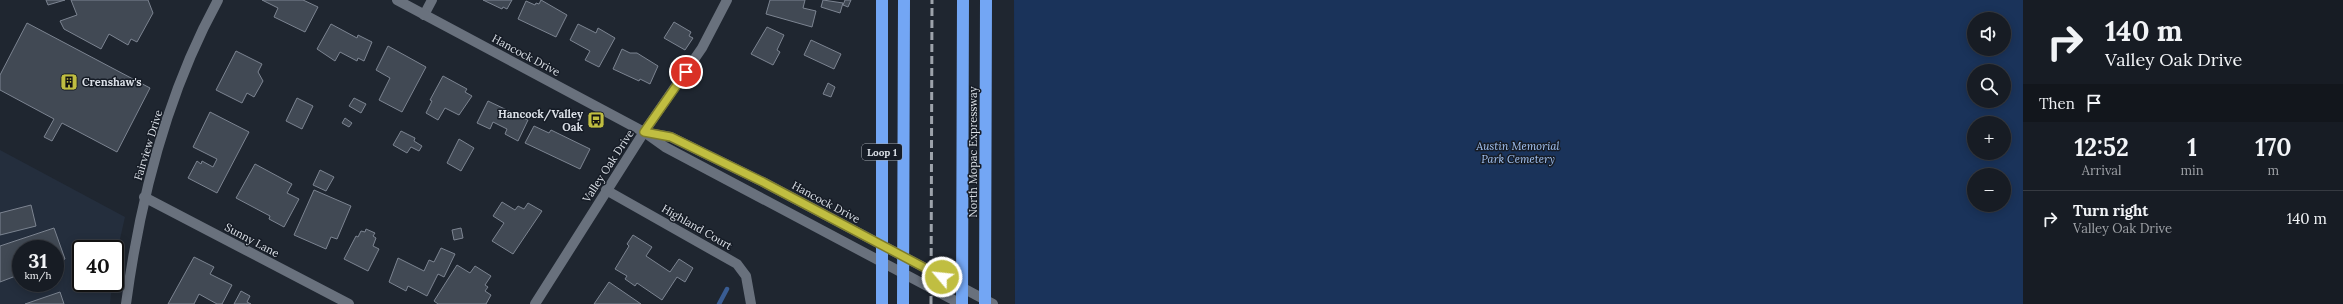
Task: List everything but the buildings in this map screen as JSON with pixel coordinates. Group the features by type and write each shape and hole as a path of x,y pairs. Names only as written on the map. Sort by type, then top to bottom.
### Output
{"highway":[{"name":"Loop 1","path":"882,0 882,304"},
{"path":"903,304 904,0"},
{"path":"962,304 963,0"},
{"name":"North Mopac Expressway","path":"985,304 986,0"}],"street":[{"name":"Fairview Drive","path":"126,304 135,242 144,197 182,77 206,20 218,0"},
{"name":"Hancock Drive","path":"397,0 644,132 665,147 962,304"},
{"path":"424,15 432,0"},
{"name":"Valley Oak Drive","path":"535,304 606,190 702,48 727,0"},
{"name":"Hancock Drive","path":"644,132 671,137 763,182 993,304"},
{"name":"Highland Court","path":"606,190 737,264 746,276 751,304"},
{"name":"Sunny Lane","path":"144,197 349,304"}],"shaded area":[{"path":"0,150 125,217 120,240 72,240 72,292 111,292 110,304 0,304"}],"green space":[{"name":"Austin Memorial Park Cemetery","path":"1014,0 2023,0 2023,304 1015,304"}],"waterway":[{"path":"719,304 727,289"}],"railway":[{"path":"931,304 932,0"}],"place":[{"name":"Crenshaw's","path":"69,82"},
{"name":"Hancock/Valley Oak","path":"596,120"}],"route":[{"path":"686,72 644,132 671,137 763,182 942,277"}]}
